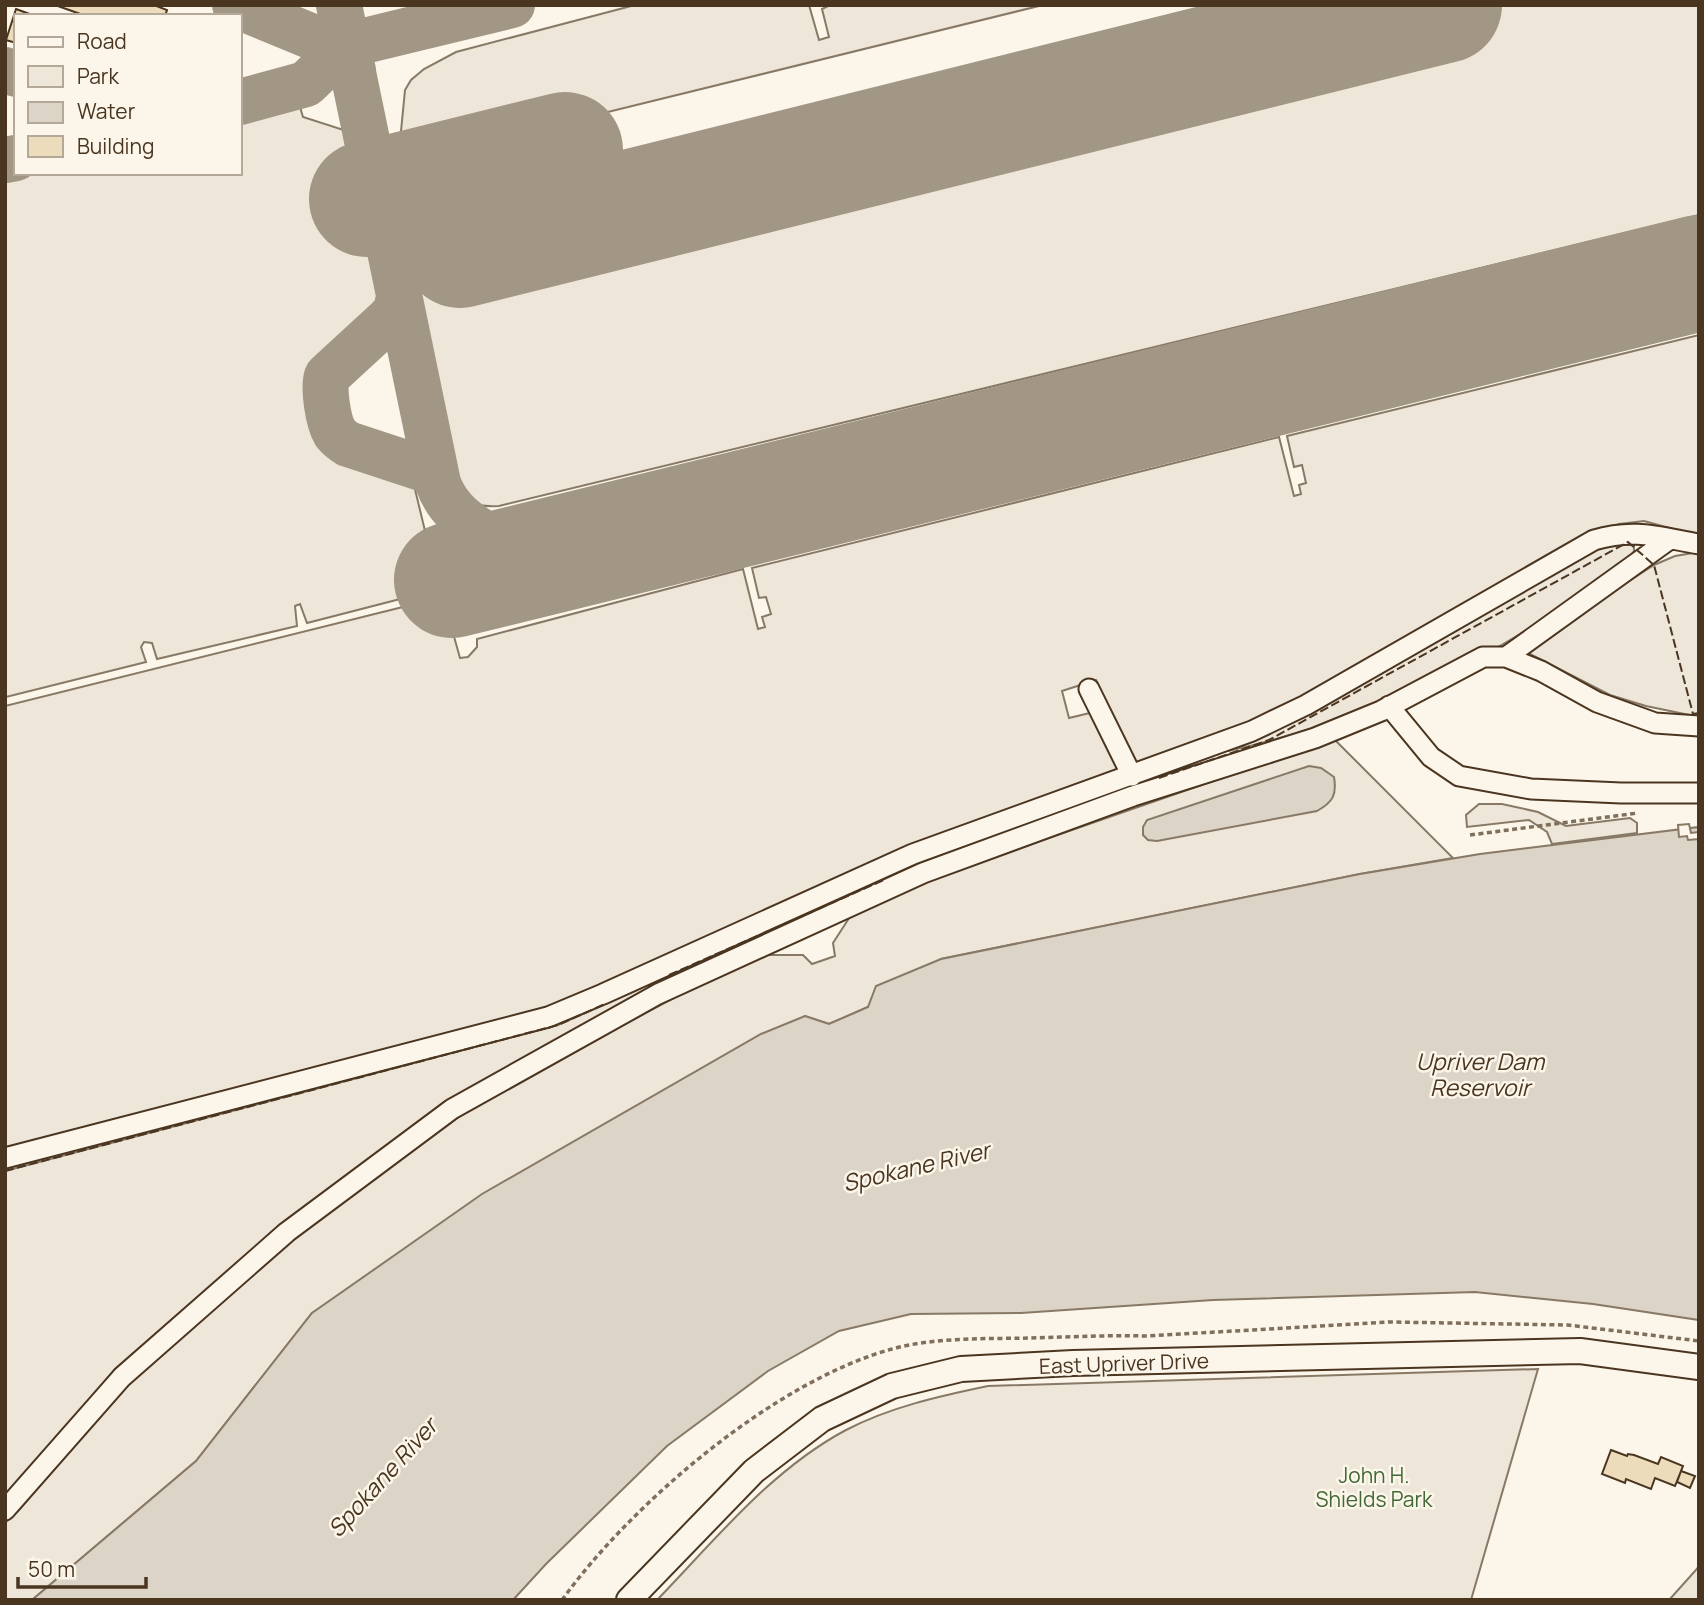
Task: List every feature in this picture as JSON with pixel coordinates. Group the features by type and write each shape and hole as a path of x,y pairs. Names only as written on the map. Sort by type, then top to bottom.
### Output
{"main road":[{"name":"East Upriver Drive","path":"629,1600 754,1471 822,1419 892,1385 961,1369 1073,1363 1580,1351 1699,1367"}],"lane":[{"path":"5,1158 548,1017 913,854 1241,736 1306,705 1594,540 1618,533 1644,533 1699,544"},
{"path":"1506,657 1670,539"},
{"path":"5,1510 122,1377 287,1232 452,1109 658,994 923,873 1133,796 1315,738 1390,706 1483,657 1506,657 1541,671 1608,706 1655,723 1699,726"},
{"path":"1088,689 1132,776"},
{"path":"1390,706 1431,757 1459,776 1531,789 1699,793"}],"path":[{"path":"1470,835 1645,812"}],"green space":[{"path":"635,5 809,5 819,40 829,37 822,9 830,5 1043,5 425,157 399,152 405,90 411,80 424,69 456,52"},
{"path":"1281,5 1699,5 1699,215 499,506 471,503 461,496 452,482 406,253 407,242 412,233 426,217"},
{"path":"300,107 303,117 353,133 387,303 308,373 323,449 413,481 439,589 307,623 300,604 295,606 297,626 157,659 152,643 144,642 141,647 146,662 6,697 5,180 24,175 242,175 242,122"},
{"path":"1699,335 1699,536 1644,521 1619,524 1592,534 1305,696 1249,724 1134,767 1096,680 1062,691 1069,718 1094,712 1122,772 548,1012 5,1150 5,706 443,597 460,658 468,657 477,647 477,639 743,569 758,629 765,627 762,617 771,614 766,597 759,598 752,568 1279,437 1294,496 1301,494 1299,485 1306,483 1302,465 1294,467 1287,436"},
{"path":"1619,540 1634,543 1634,551 1627,561 1567,604 1481,656 1441,677 1357,713 1314,728 1228,751 1286,725 1596,549"},
{"path":"1699,552 1699,717 1610,695 1528,653 1530,648 1654,565 1675,556"},
{"path":"1334,739 1453,858 1360,874 941,959 868,1007 829,1024 805,1016 312,1313 196,1461 32,1600 5,1600 5,1523 130,1383 335,1201 445,1125 541,1069 754,955 803,955 812,964 835,956 833,943 853,912 925,881"},
{"path":"1479,804 1502,804 1538,812 1566,826 1630,818 1637,823 1637,833 1552,844 1547,832 1529,820 1467,827 1466,815"},
{"path":"717,954 440,1109 273,1232 115,1369 5,1500 5,1171 558,1025"},
{"name":"John H. Shields Park","path":"1538,1369 1471,1600 657,1600 745,1507 819,1446 863,1422 934,1398 988,1386"},
{"path":"1699,1566 1699,1600 1669,1600 1695,1571"}],"water":[{"path":"1309,766 1321,768 1334,777 1333,797 1317,811 1157,841 1148,840 1143,835 1147,820"},
{"name":"Upriver Dam Reservoir","path":"1699,827 1699,1320 1593,1304 1475,1292 1213,1300 1021,1313 911,1314 839,1331 768,1371 667,1446 546,1564 513,1600 32,1600 196,1461 312,1313 482,1194 761,1034 805,1016 829,1024 868,1007 876,986 941,959 1360,874 1480,854"}],"pier":[{"path":"1689,824 1691,833 1699,832 1699,839 1679,837 1678,825"}],"building":[{"path":"55,5 154,5 167,10 166,14 80,14"},
{"path":"16,9 30,14 14,14"},
{"path":"14,15 14,42 6,40"},
{"path":"1611,1450 1658,1464 1661,1457 1683,1466 1675,1486 1655,1478 1651,1489 1626,1479 1625,1483 1602,1474"},
{"path":"1681,1471 1695,1476 1690,1488 1677,1482"}],"taxiway":[{"path":"235,5 332,45 346,57 353,70"},
{"path":"339,5 438,483 445,498 467,522 496,539 543,558"},
{"path":"242,101 306,84 334,57 364,41 512,5"},
{"path":"5,70 14,73"},
{"path":"5,160 14,158"},
{"path":"399,297 396,311 389,319 327,376 328,413 332,428 346,443 430,471 438,483"}],"runway":[{"path":"460,250 1444,5"},
{"path":"367,199 565,150"},
{"path":"452,580 1699,273"}],"fence":[{"path":"1159,778 1269,740 1628,542 1654,565 1693,714 1699,713"},
{"path":"669,975 886,879"},
{"path":"5,1171 558,1025 605,1004"}],"water label":[{"name":"Spokane River","path":"916,1166"},
{"name":"Spokane River","path":"382,1477"}]}
